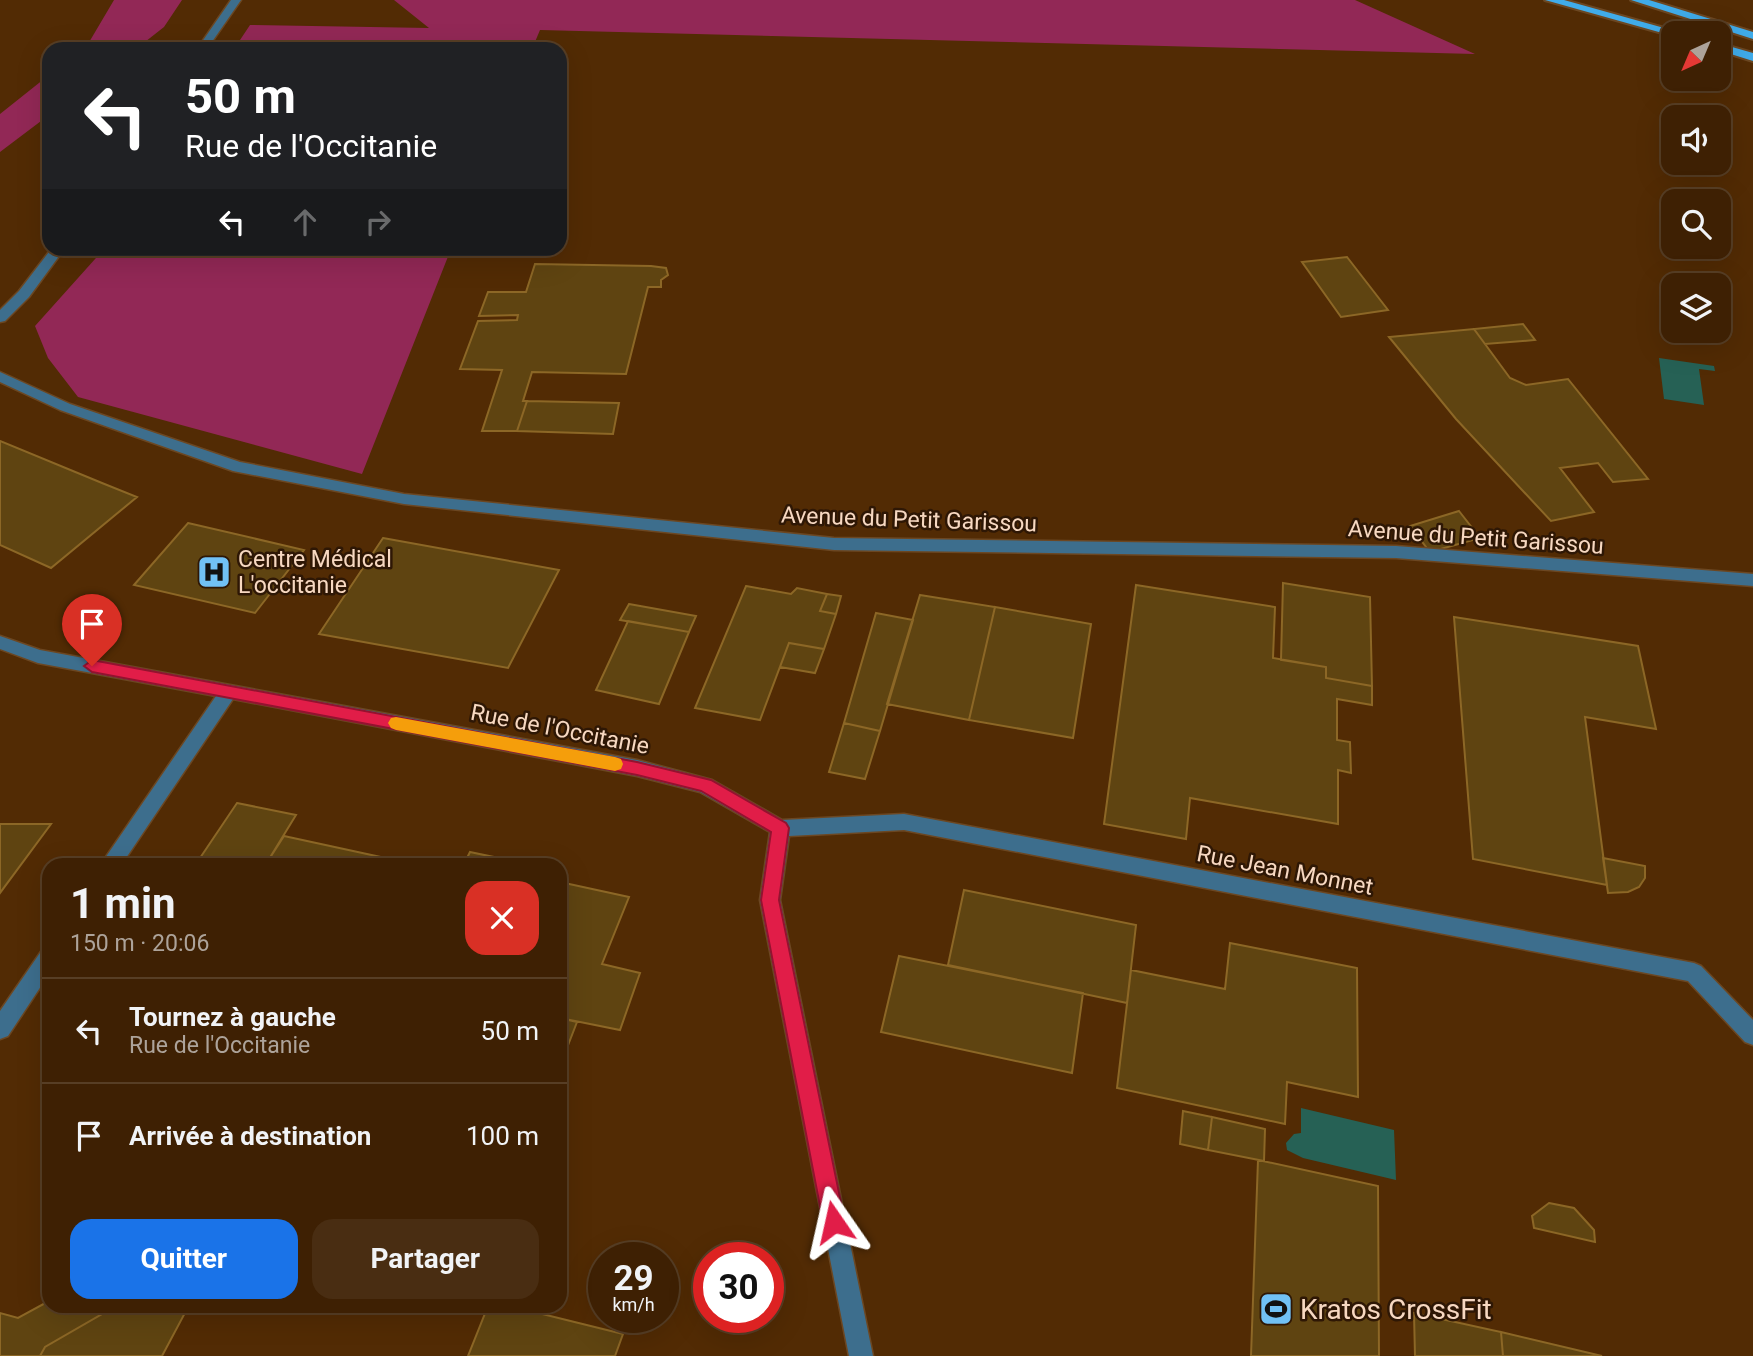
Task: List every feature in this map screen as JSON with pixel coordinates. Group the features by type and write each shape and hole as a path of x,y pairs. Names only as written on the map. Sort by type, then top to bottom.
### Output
{"highway":[{"path":"1551,0 1661,29"},
{"path":"1574,0 1661,28"},
{"path":"1637,0 1753,36"},
{"path":"1731,50 1753,57"}],"street":[{"path":"207,42 236,0"},
{"path":"0,318 24,294 53,256"},
{"name":"Avenue du Petit Garissou","path":"0,376 65,407 238,467 404,499 834,544 1396,552 1753,580"},
{"name":"Rue de l'Occitanie","path":"0,642 38,656 683,779 705,785 780,828"},
{"path":"115,858 228,692"},
{"name":"Rue Jean Monnet","path":"780,828 904,822 1694,973 1753,1035"},
{"path":"780,828 770,900 861,1356"},
{"path":"0,1029 42,967"}],"shaded area":[{"path":"114,0 182,0 164,27 145,42 89,42"},
{"path":"394,0 1355,0 1475,54 540,30 535,42 239,42 250,25 429,28"},
{"path":"42,81 42,120 0,152 0,114"},
{"path":"98,256 448,256 362,474 78,397 48,358 35,326"}],"water":[{"path":"1659,358 1714,366 1715,371 1699,369 1704,405 1664,399"},
{"path":"1301,1108 1394,1130 1396,1180 1303,1158 1287,1150 1286,1143 1294,1134 1301,1133"}],"building":[{"path":"1347,257 1388,310 1341,317 1302,262"},
{"path":"535,264 651,266 666,268 668,275 661,280 661,287 648,287 626,374 532,372 523,401 527,401 517,431 482,431 502,370 460,369 478,321 517,320 518,315 479,316 488,292 526,292"},
{"path":"1523,324 1535,340 1485,344 1474,329"},
{"path":"1474,329 1510,378 1526,385 1568,379 1648,479 1613,482 1598,463 1560,468 1594,512 1551,521 1456,419 1389,337"},
{"path":"527,401 619,403 613,434 517,431"},
{"path":"0,441 137,497 51,568 0,545"},
{"path":"1459,511 1480,538 1430,552 1410,526"},
{"path":"188,523 304,550 255,613 134,585"},
{"path":"383,538 559,570 508,668 319,634"},
{"path":"1283,583 1370,597 1372,686 1326,678 1326,667 1281,660"},
{"path":"1136,585 1275,607 1273,658 1326,667 1326,678 1372,686 1372,705 1337,699 1337,740 1350,742 1351,773 1338,770 1338,824 1190,798 1186,839 1104,824"},
{"path":"746,586 791,594 797,588 827,594 820,611 836,614 824,649 789,643 760,720 695,708"},
{"path":"827,594 841,596 836,614 820,611"},
{"path":"920,595 995,607 969,720 887,704"},
{"path":"629,604 696,616 689,632 620,620"},
{"path":"995,607 1091,624 1073,738 969,720"},
{"path":"876,613 913,620 880,731 844,723"},
{"path":"1454,617 1638,646 1656,729 1585,717 1607,885 1473,859"},
{"path":"628,621 689,632 659,704 596,690"},
{"path":"789,643 824,649 815,673 780,667"},
{"path":"844,723 880,731 865,779 829,772"},
{"path":"237,803 296,815 270,858 200,858"},
{"path":"0,824 51,824 0,893"},
{"path":"284,836 385,858 270,858"},
{"path":"470,852 499,858 467,858"},
{"path":"1603,858 1645,866 1645,878 1639,887 1628,892 1608,893"},
{"path":"567,884 629,897 602,964 640,973 620,1030 567,1019"},
{"path":"964,890 1136,925 1127,1003 948,965"},
{"path":"1230,943 1357,968 1358,1097 1287,1082 1285,1124 1117,1088 1131,970 1225,989"},
{"path":"899,956 1083,993 1072,1073 881,1032"},
{"path":"567,1020 577,1022 567,1048"},
{"path":"1183,1111 1212,1117 1208,1150 1180,1144"},
{"path":"1212,1117 1265,1129 1264,1161 1208,1150"},
{"path":"1258,1160 1378,1186 1379,1356 1251,1356"},
{"path":"1549,1203 1574,1208 1594,1230 1595,1242 1534,1228 1532,1216"},
{"path":"42,1305 42,1313 104,1313 45,1347 40,1356 0,1356 0,1313 18,1318"},
{"path":"104,1313 185,1313 162,1356 40,1356 45,1347"},
{"path":"485,1313 538,1313 588,1325 588,1333 623,1334 615,1356 468,1356"},
{"path":"1414,1313 1501,1332 1503,1356 1415,1356"},
{"path":"1501,1332 1602,1356 1503,1356"}],"slow traffic":[{"path":"396,723 615,764"}],"place":[{"name":"Centre Médical L'occitanie","path":"214,572"},
{"name":"Kratos CrossFit","path":"1276,1309"}],"route":[{"path":"92,666 637,768 705,785 780,828 770,900 834,1222"}]}
